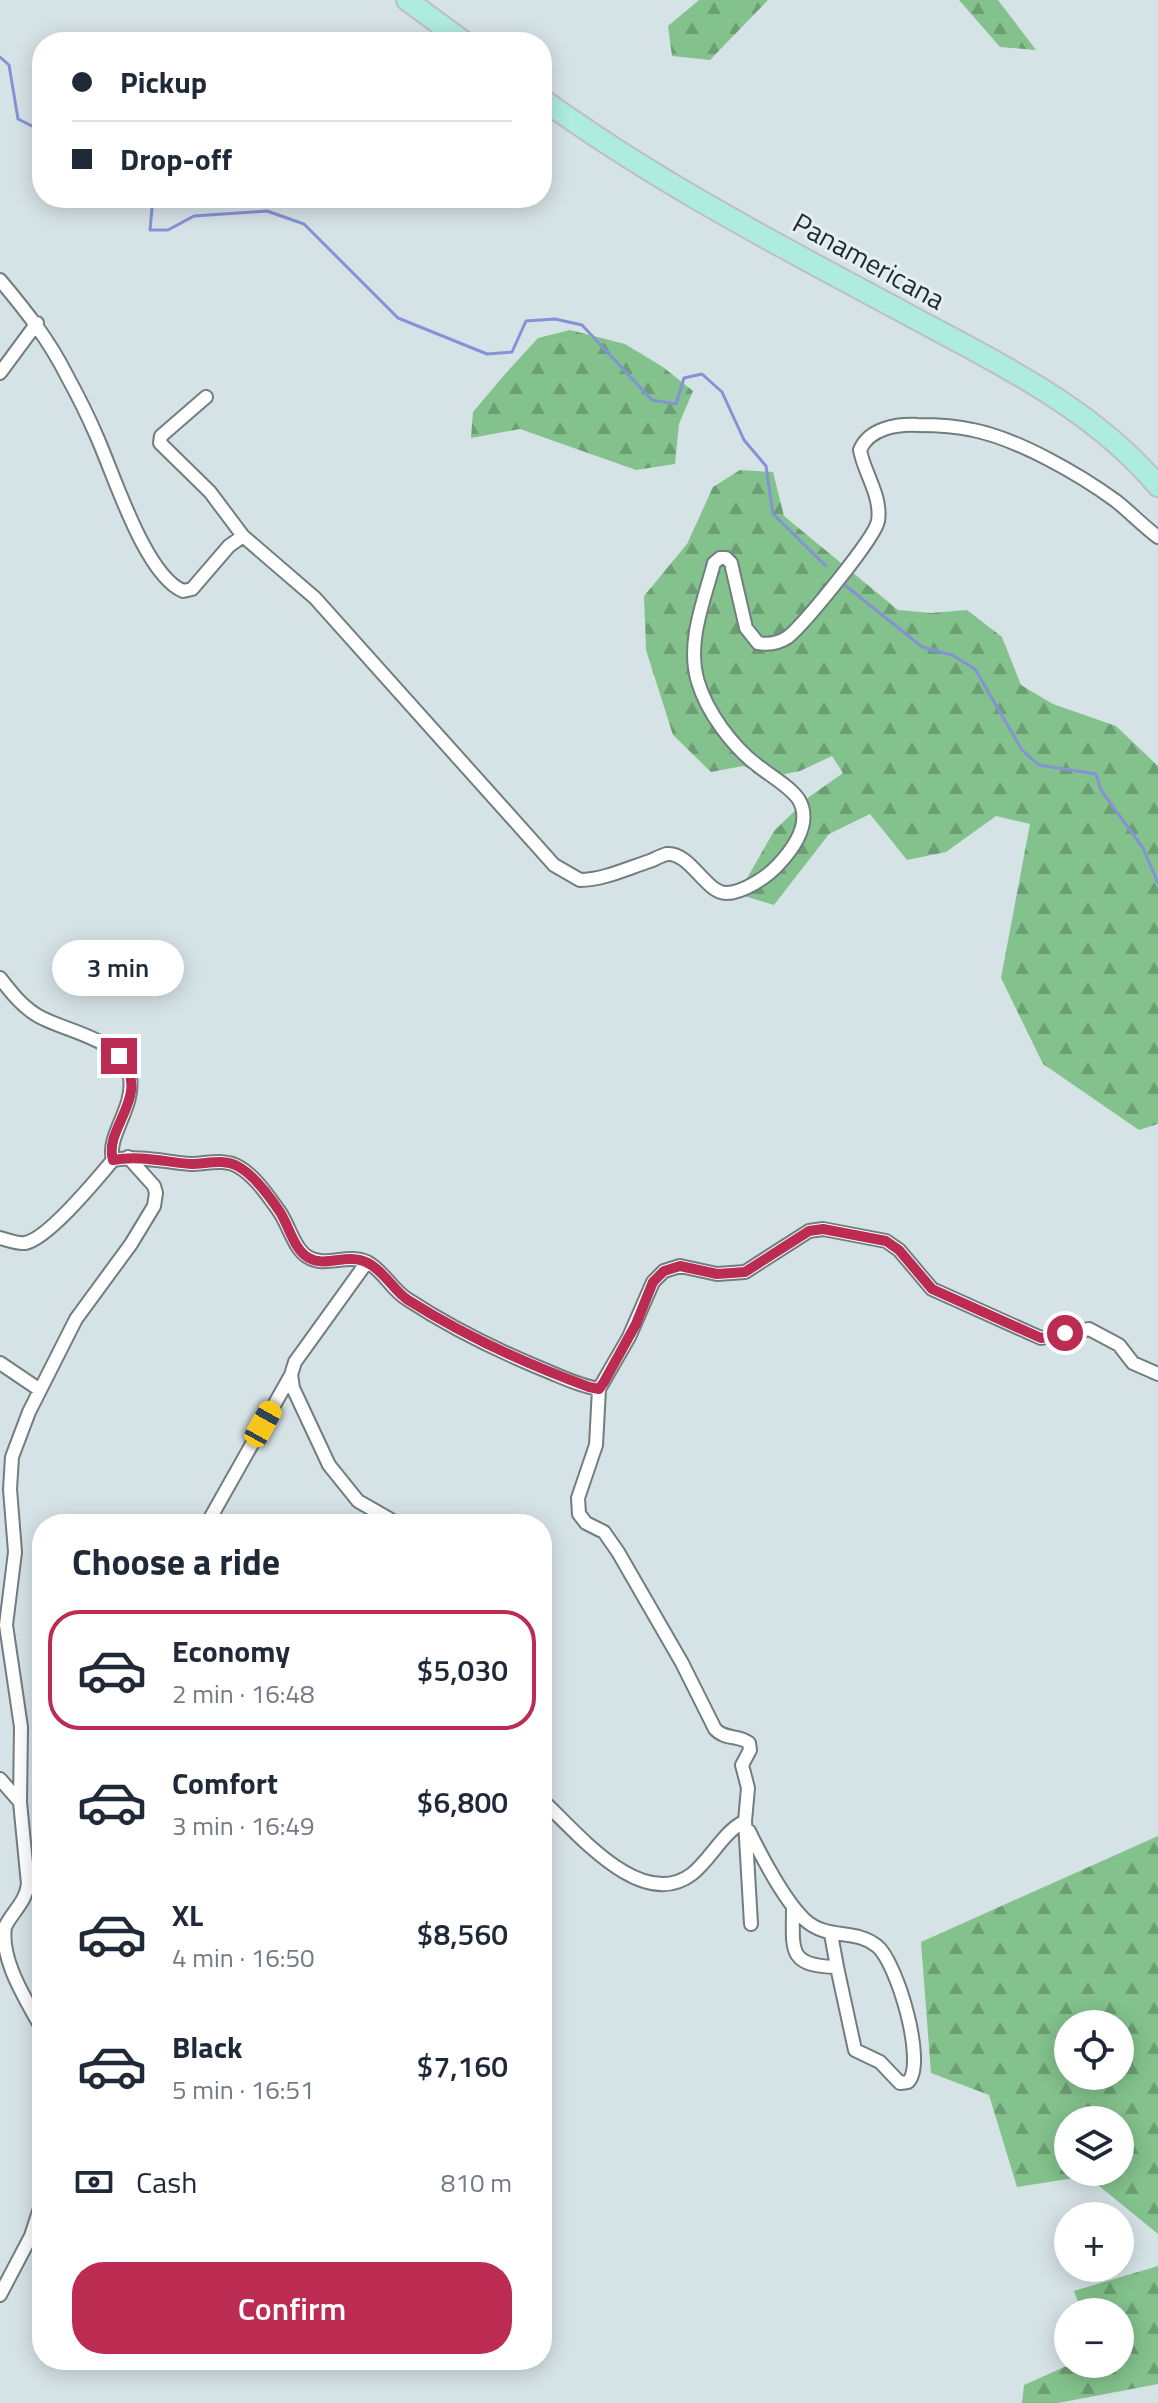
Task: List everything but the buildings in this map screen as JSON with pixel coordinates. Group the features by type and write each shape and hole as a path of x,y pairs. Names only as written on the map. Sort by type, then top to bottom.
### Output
{"main road":[{"path":"407,0 450,32"},
{"name":"Panamericana","path":"552,106 663,180 1007,368 1070,407 1116,443 1158,486"}],"street":[{"path":"0,280 37,323 82,403 141,538 169,582 183,591 192,589 229,546 243,536"},
{"path":"0,373 37,323"},
{"path":"206,397 159,440 210,492 243,536 315,598 554,865 568,875 588,880 667,854 677,856 719,892 728,893 750,886 777,866 801,833 804,821 798,799 751,761 721,725 699,685 694,666 694,642 716,560 723,558 731,563 746,628 758,643 765,644 789,636 831,592 878,524 879,508 860,450 863,443 889,427 906,424 973,429 1004,439 1084,480 1117,502 1158,537"},
{"path":"0,978 32,1012 83,1033 124,1061 130,1077 130,1097 113,1143 113,1160"},
{"path":"32,2011 7,1965 2,1947 5,1928 27,1895 27,1848 20,1802 21,1727 6,1625 15,1552 10,1489 12,1457 40,1390 81,1312 131,1244 154,1206 154,1186 128,1157"},
{"path":"0,1238 23,1243 37,1237 80,1198 113,1160 128,1157 192,1164 233,1164 247,1173 275,1205 303,1253 310,1259 350,1258 367,1262 405,1298 491,1347 573,1382 599,1389"},
{"path":"751,1924 745,1821 749,1795 742,1765 750,1750 749,1743 722,1735 715,1729 682,1663 618,1552 604,1532 586,1523 579,1514 578,1498 596,1445 599,1389 636,1324 653,1282 664,1271 680,1266 717,1274 745,1272 809,1231 823,1229 886,1241 899,1250 932,1289 1041,1338 1089,1329 1119,1345 1133,1363 1158,1374"},
{"path":"213,1514 291,1375 295,1362 367,1262"},
{"path":"0,1363 40,1390"},
{"path":"291,1375 298,1404 337,1477 358,1501 381,1514"},
{"path":"0,1779 20,1802"},
{"path":"552,1809 611,1865 631,1876 658,1883 675,1883 690,1875 734,1828 745,1821"},
{"path":"745,1821 793,1908 806,1922 831,1934 871,1941 894,1968 914,2057 914,2076 908,2082 900,2083 880,2062 855,2050 831,1934"},
{"path":"793,1908 793,1949 797,1955 812,1966 837,1967"},
{"path":"0,2295 32,2231"}],"green space":[{"path":"699,0 768,0 710,60 672,56 668,26"},
{"path":"959,0 998,0 1036,50 1000,47"},
{"path":"570,330 625,344 663,367 693,391 679,424 675,464 636,470 520,429 471,438 473,412 538,338"},
{"path":"740,470 773,472 784,516 898,610 931,613 967,610 1002,637 1021,685 1053,704 1116,726 1158,766 1158,1124 1139,1130 1043,1064 1001,978 1030,824 996,816 946,852 907,860 870,814 829,834 774,905 738,894 774,831 809,797 843,773 832,756 800,771 770,777 743,766 711,772 673,735 646,650 644,596 687,544 713,487"},
{"path":"1158,1836 1158,2234 1134,2214 1134,2202 1119,2202 1099,2186 1134,2186 1134,2106 1054,2106 1054,2181 1017,2187 989,2095 931,2073 921,1942"},
{"path":"1158,2266 1158,2384 1058,2403 1022,2403 1024,2385 1054,2372 1054,2378 1134,2378 1134,2298 1077,2298 1074,2291 1104,2282 1134,2282 1134,2273"}],"waterway":[{"path":"0,57 9,65 18,119 32,126"},
{"path":"152,208 150,230 168,230 194,216 267,211 304,224 398,318 487,354 512,352 526,321 555,319 582,325 652,400 676,404 684,378 702,374 722,392 744,440 766,466 773,514 826,566"},
{"path":"846,586 922,647 952,655 975,669 1022,750 1039,765 1096,774 1101,790 1143,848 1158,883"}],"route":[{"path":"119,1056 128,1069 131,1087 127,1111 113,1143 113,1160 128,1157 192,1164 223,1163 240,1167 275,1205 303,1253 310,1259 327,1261 350,1258 367,1262 405,1298 474,1338 589,1387 599,1389 604,1382 636,1324 653,1282 664,1271 680,1266 717,1274 745,1272 809,1231 823,1229 886,1241 899,1250 932,1289 1041,1338 1065,1333"}]}
